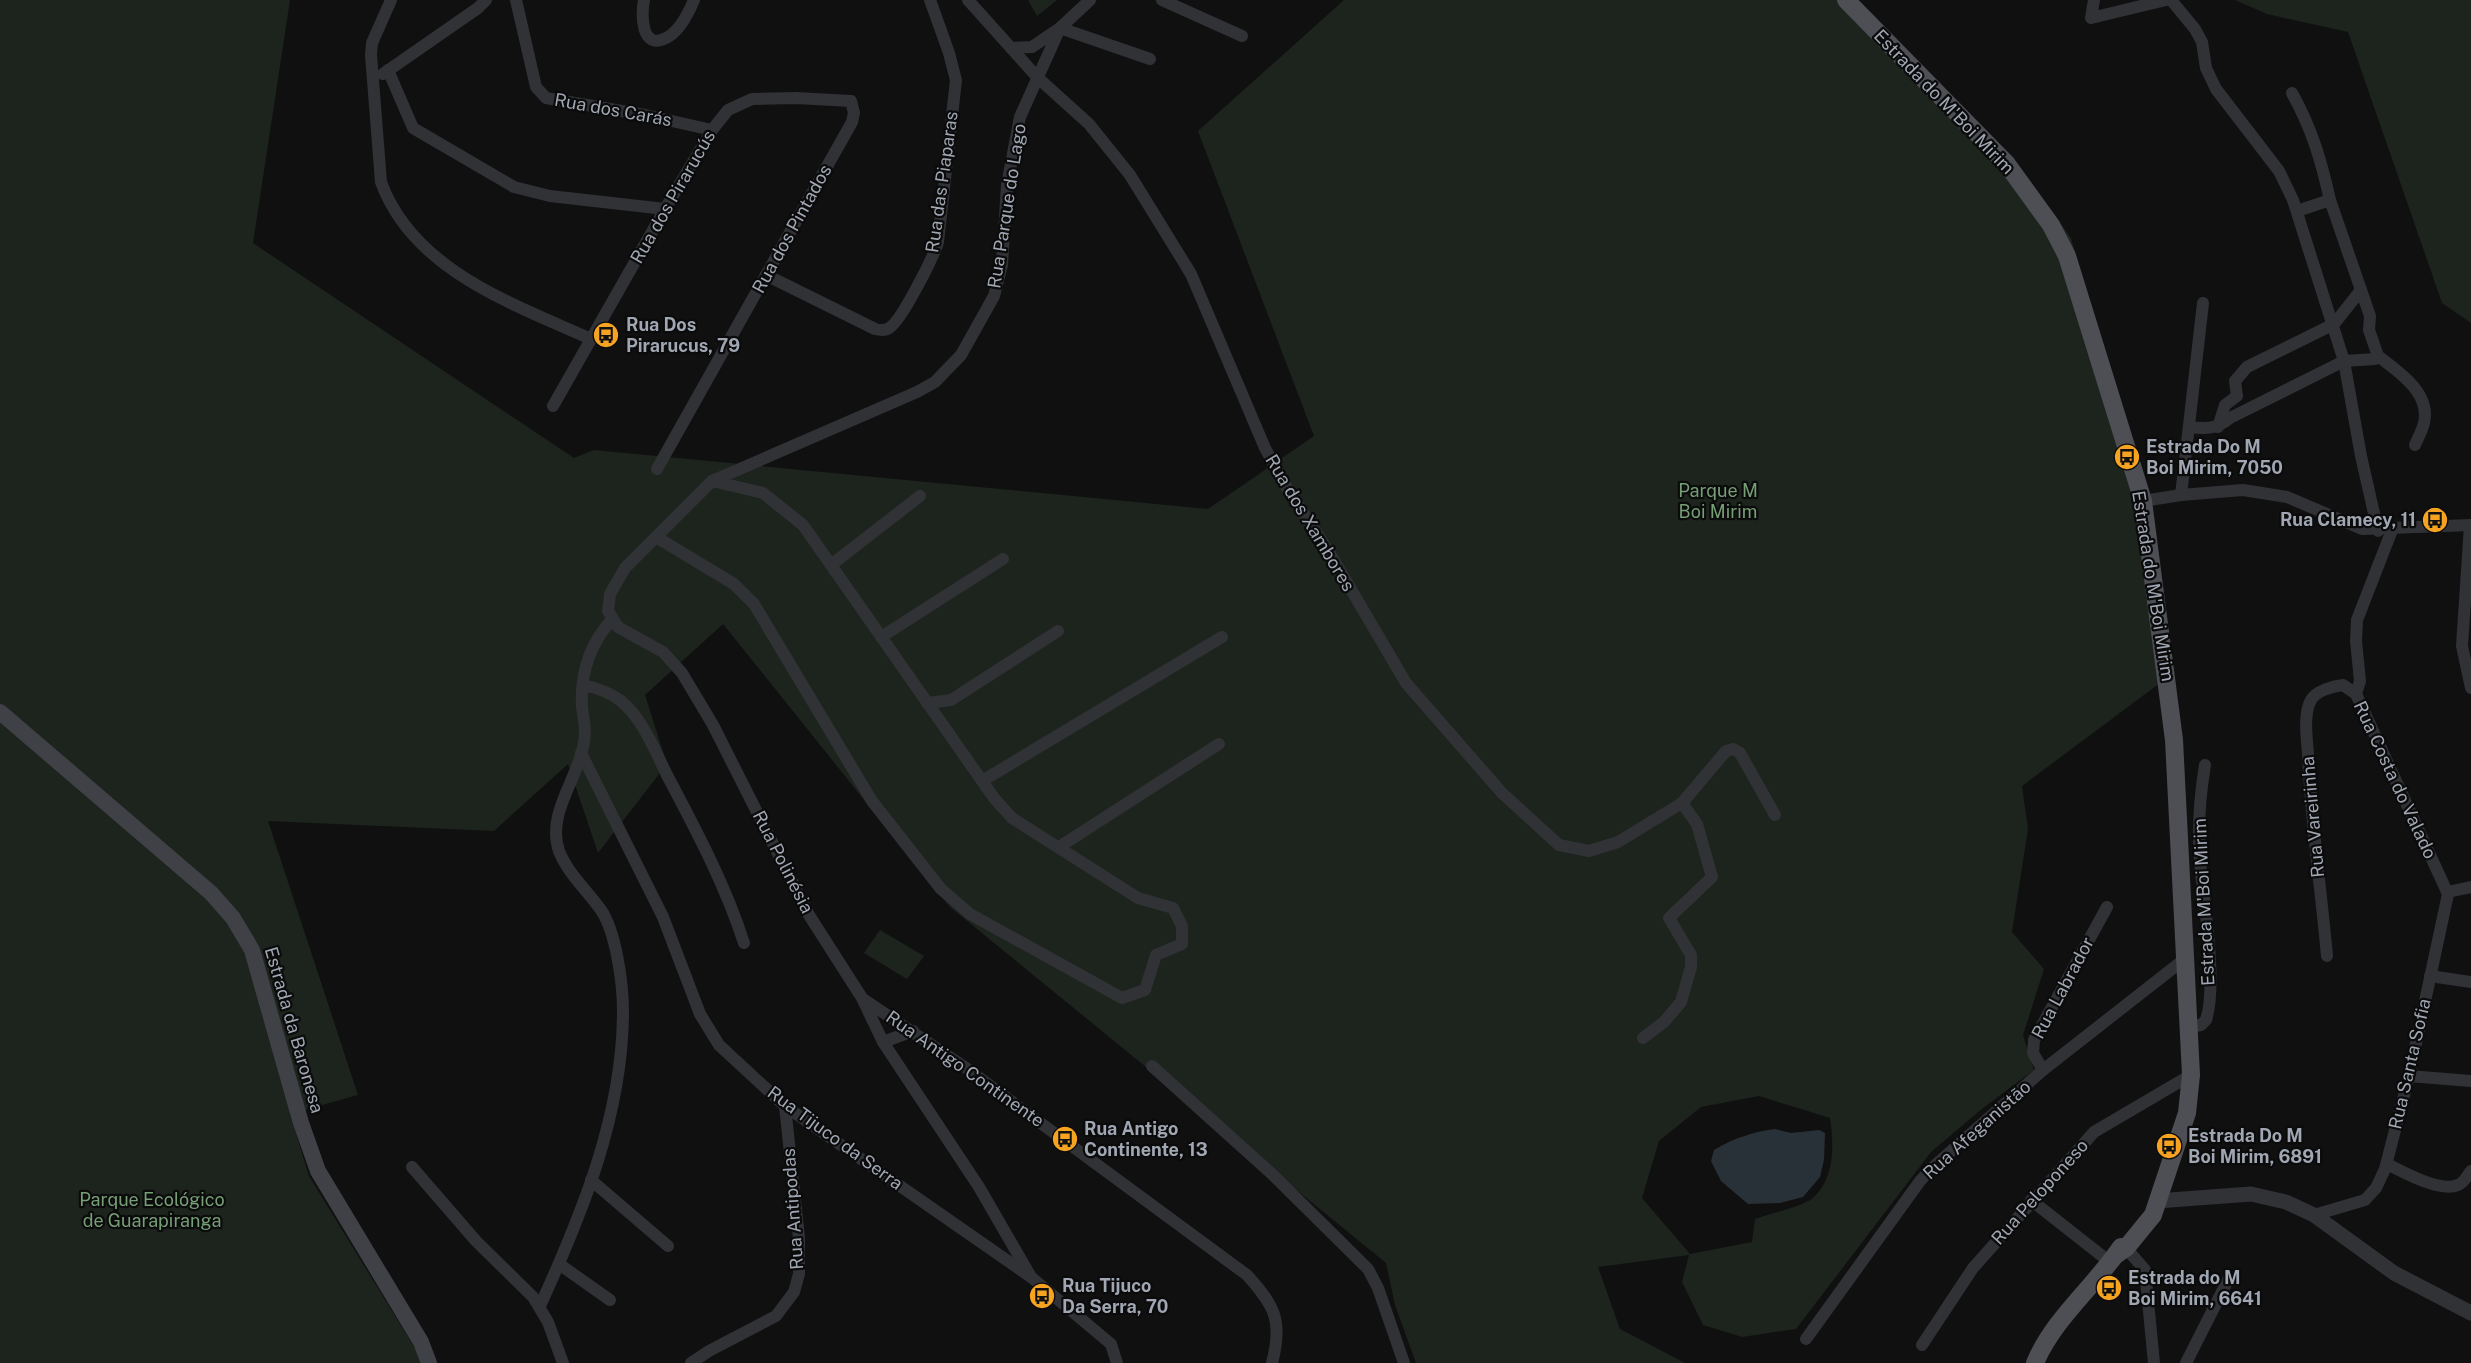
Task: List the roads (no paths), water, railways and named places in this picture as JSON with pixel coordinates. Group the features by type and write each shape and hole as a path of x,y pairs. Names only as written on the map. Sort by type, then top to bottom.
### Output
{"main road":[{"name":"Estrada do M'Boi Mirim","path":"1846,0 2006,163 2054,231 2067,256 2143,501 2173,730 2190,1027 2191,1075 2187,1113 2159,1195 2118,1255 2063,1319 2035,1363"},
{"name":"Estrada da Baronesa","path":"0,712 211,893 233,918 252,950 301,1123 318,1171 416,1332 429,1363"}],"street":[{"path":"391,0 372,43 371,55 381,182 388,202 415,238 462,276 502,299 591,339"},
{"path":"374,80 478,9 486,0"},
{"name":"Rua dos Carás","path":"516,0 536,87 546,98 645,115 712,130"},
{"path":"644,0 641,23 651,39 658,40 666,38 676,30 694,0"},
{"name":"Rua das Piaparas","path":"766,275 875,329 882,330 889,329 894,324 932,261 938,242 956,80 930,0"},
{"name":"Rua dos Xambores","path":"968,0 1037,77 1089,124 1130,175 1191,274 1275,467 1329,552 1395,667 1416,695 1492,783 1559,845 1589,851 1618,842 1682,803 1726,751 1733,748 1740,753 1775,815"},
{"name":"Rua Parque do Lago","path":"1011,48 1024,48 1040,43 1090,0"},
{"path":"1162,0 1242,36"},
{"path":"2094,0 2091,18 2166,0"},
{"path":"2171,0 2195,29 2202,42 2206,68 2216,89 2287,184 2334,324 2344,361 2361,456 2378,531"},
{"path":"1060,28 1150,60"},
{"name":"Rua Parque do Lago","path":"712,481 917,392 935,382 961,355 994,296 999,278 1010,164 1020,117 1060,28"},
{"path":"388,70 413,128 514,186 550,196 665,209"},
{"path":"2292,93 2308,122 2315,141 2330,200 2370,316 2369,330 2378,356 2407,378 2424,404 2424,422 2415,446"},
{"name":"Rua dos Pirarucús","path":"554,406 665,209 712,130 728,110 752,99 795,98 851,101 854,113"},
{"name":"Rua dos Pintados","path":"657,469 852,122 854,113"},
{"path":"2297,211 2330,200"},
{"path":"2218,427 2225,405 2237,396 2235,381 2247,367 2334,324 2361,290"},
{"path":"2181,495 2203,303"},
{"path":"2189,427 2205,429 2218,427 2230,418 2344,361 2375,359 2378,356"},
{"path":"540,1306 559,1264 591,1180 604,1138 618,1076 623,1010 611,931 602,911 567,868 559,849 556,830 563,802 581,753 586,725 582,707 583,685 591,650 598,635 612,619 608,611 610,594 625,568 656,537 712,481 763,493 803,525 994,798 1012,818 1138,898 1173,908 1182,926 1182,944 1156,955 1145,990 1122,998 970,914 941,889 872,801 754,604 734,584 656,537"},
{"path":"2143,501 2181,495 2243,490 2287,497 2362,530 2470,525 2462,645 2470,680"},
{"path":"831,565 920,496"},
{"path":"2356,694 2360,681 2356,641 2357,620 2392,530"},
{"path":"881,637 1003,560"},
{"name":"Rua Polinésia","path":"612,619 618,627 663,652 682,673 713,725 809,915 862,998 883,1042 979,1187 1031,1276"},
{"path":"927,703 951,700 1058,631"},
{"path":"982,781 1222,637"},
{"path":"583,685 603,690 621,700 632,711 646,733 711,860 732,906 744,943"},
{"name":"Rua Costa do Valado","path":"2328,688 2343,685 2356,694 2448,894"},
{"name":"Rua Vareirinha","path":"2327,956 2311,814 2307,736 2310,701 2328,688"},
{"path":"1059,848 1219,744"},
{"name":"Rua Tijuco da Serra","path":"581,753 663,917 708,1030 732,1059 785,1106 1031,1276 1111,1344 1116,1353 1117,1363"},
{"name":"Estrada M'Boi Mirim","path":"2190,1027 2201,1025 2206,1020 2209,996 2210,966 2198,823 2205,765"},
{"path":"1643,1038 1664,1022 1681,1002 1691,967 1691,955 1669,918 1712,877 1697,824 1682,803"},
{"path":"2448,894 2471,887"},
{"name":"Rua Santa Sofia","path":"2314,1215 2365,1200 2376,1188 2387,1164 2409,1076 2448,894"},
{"name":"Rua Labrador","path":"2043,1070 2034,1053 2034,1040 2107,907"},
{"name":"Rua Afeganistão","path":"1806,1339 1920,1181 2043,1070 2186,958"},
{"path":"2430,976 2471,982"},
{"name":"Rua Antigo Continente","path":"862,998 913,1031 1079,1149 1247,1275 1267,1297 1275,1311 1278,1324 1277,1344 1272,1363"},
{"path":"883,1042 913,1031"},
{"path":"1152,1066 1272,1174 1368,1269 1387,1310 1404,1363"},
{"name":"Rua Peloponeso","path":"1922,1345 1973,1268 2094,1131 2191,1075"},
{"path":"2409,1076 2471,1081"},
{"name":"Rua Antipodas","path":"691,1363 776,1316 794,1292 799,1274 799,1238 785,1106"},
{"path":"2387,1164 2423,1180 2449,1187 2460,1184 2471,1171"},
{"path":"412,1167 476,1241 540,1306 563,1363"},
{"path":"591,1180 668,1246"},
{"path":"2159,1195 2251,1194 2286,1202 2314,1215 2394,1273 2471,1313"},
{"path":"2031,1200 2145,1270 2154,1363"},
{"path":"559,1264 610,1300"},
{"path":"2186,1363 2229,1278"}],"place":[{"name":"Rua Dos Pirarucus, 79","path":"606,335"},
{"name":"Estrada Do M Boi Mirim, 7050","path":"2127,457"},
{"name":"Rua Clamecy, 11","path":"2435,520"},
{"name":"Rua Antigo Continente, 13","path":"1065,1139"},
{"name":"Estrada Do M Boi Mirim, 6891","path":"2169,1146"},
{"name":"Estrada do M Boi Mirim, 6641","path":"2109,1288"},
{"name":"Rua Tijuco Da Serra, 70","path":"1042,1296"}],"park label":[{"name":"Parque M Boi Mirim","path":"1718,501"},
{"name":"Parque Ecológico de Guarapiranga","path":"152,1210"}]}
